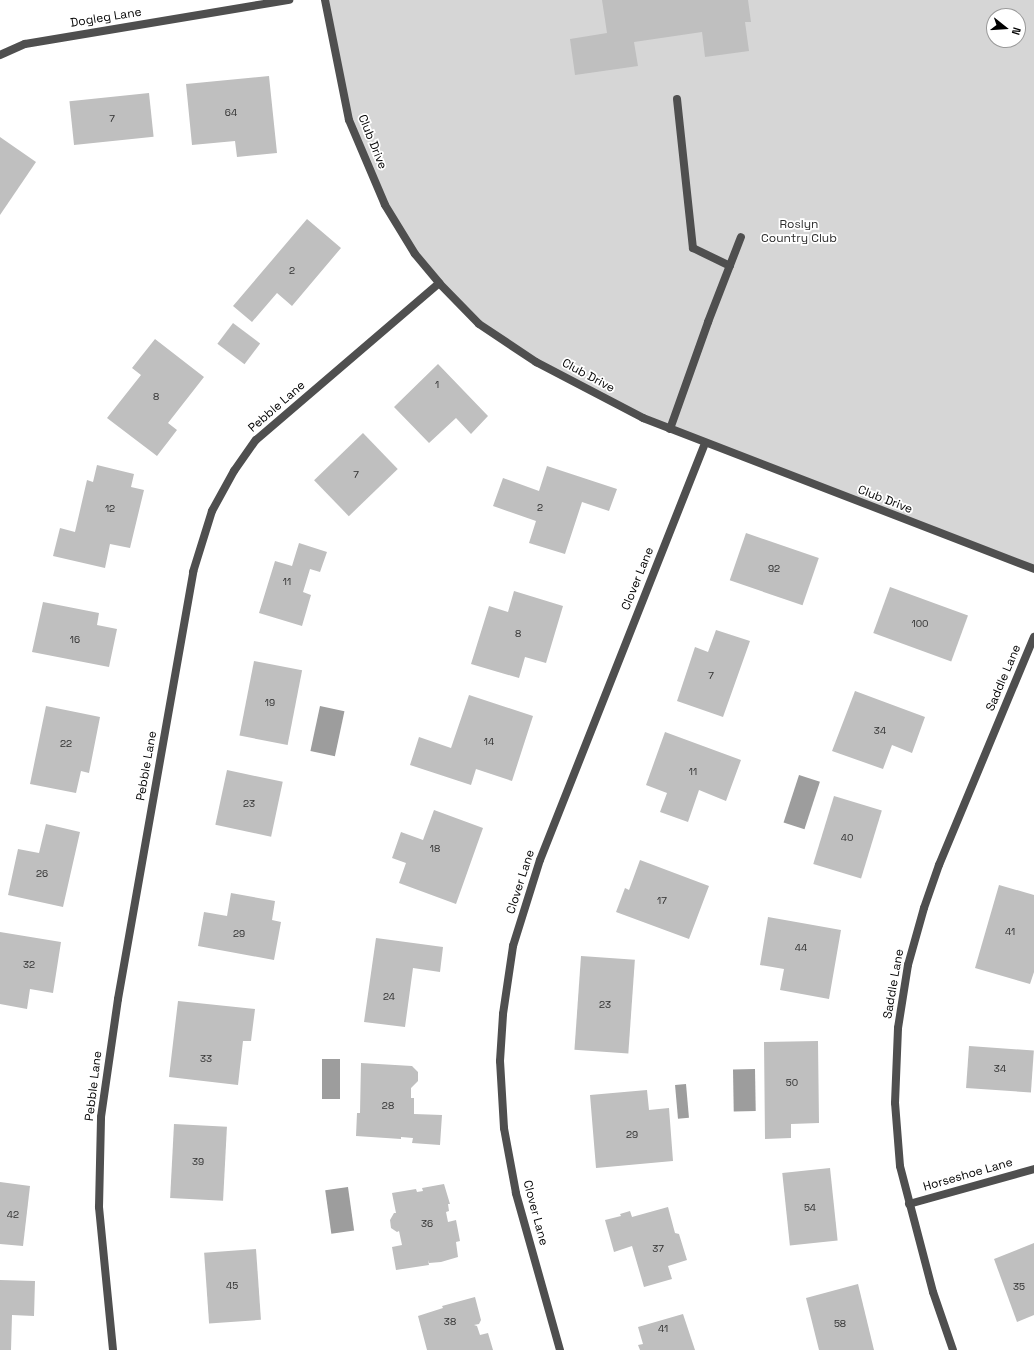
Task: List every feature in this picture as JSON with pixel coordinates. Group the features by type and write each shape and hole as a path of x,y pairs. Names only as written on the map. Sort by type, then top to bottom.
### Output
{"street":[{"name":"Dogleg Lane","path":"0,55 24,44 289,0"},
{"name":"Club Drive","path":"325,0 349,120 386,206 415,254 439,283 479,324 536,362 643,418 1034,569"},
{"path":"677,99 692,248 730,266"},
{"path":"670,429 708,322 741,236"},
{"name":"Pebble Lane","path":"113,1350 99,1207 101,1117 120,992 193,572 212,511 234,471 256,440 439,283"},
{"name":"Clover Lane","path":"560,1350 516,1193 504,1128 500,1061 503,1014 513,946 540,860 705,443"},
{"name":"Saddle Lane","path":"953,1350 932,1292 900,1166 895,1103 898,1028 908,965 924,908 939,865 1034,637"},
{"name":"Horseshoe Lane","path":"909,1204 1034,1169"}],"green space":[{"name":"Roslyn Country Club","path":"325,0 1034,0 1034,572 643,418 536,362 479,324 430,274 385,205 349,120"}],"shaded area":[{"path":"320,706 344,711 335,756 310,751"},
{"path":"799,775 820,782 804,829 784,823"},
{"path":"322,1059 340,1059 340,1099 322,1099"},
{"path":"733,1069 755,1069 756,1111 734,1111"},
{"path":"686,1084 689,1118 678,1119 675,1085"},
{"path":"348,1187 354,1231 331,1234 325,1190"}],"building":[{"path":"602,0 748,0 751,22 745,22 749,51 705,57 702,32 634,42 638,66 575,75 570,39 607,33"},
{"path":"269,76 277,153 237,157 235,141 192,145 186,84"},
{"path":"149,93 154,137 74,145 69,101"},
{"path":"0,137 36,162 0,215"},
{"path":"307,219 341,248 292,306 277,293 252,322 233,306"},
{"path":"233,323 260,343 245,364 217,344"},
{"path":"155,339 204,377 168,423 177,430 157,456 107,418 141,375 132,368"},
{"path":"438,364 488,416 471,434 456,418 429,443 394,407"},
{"path":"363,433 398,469 349,516 314,480"},
{"path":"97,465 134,474 131,487 144,490 130,548 110,544 105,568 53,556 60,528 75,532 87,480 93,482"},
{"path":"547,466 617,489 609,511 582,502 565,554 529,543 536,521 493,506 503,478 539,491"},
{"path":"746,533 819,558 803,605 730,580"},
{"path":"299,543 327,552 320,572 310,569 303,592 311,595 302,626 259,613 275,561 292,566"},
{"path":"890,587 968,615 951,661 873,633"},
{"path":"514,591 563,606 546,663 525,657 519,678 471,664 489,606 508,612"},
{"path":"43,602 99,613 97,625 117,629 109,667 32,652"},
{"path":"716,630 750,641 723,717 677,701 695,647 708,652"},
{"path":"254,661 302,670 288,745 239,736"},
{"path":"855,691 925,717 912,753 892,745 883,769 832,751"},
{"path":"469,695 533,716 512,781 476,769 471,785 410,765 419,737 451,748"},
{"path":"46,706 100,717 89,773 81,771 76,793 30,784"},
{"path":"665,732 741,760 726,801 699,790 688,822 660,812 667,793 646,785"},
{"path":"227,770 283,782 271,837 215,825"},
{"path":"834,796 882,811 861,879 813,864"},
{"path":"434,810 483,828 456,904 399,883 406,863 392,858 401,832 423,840"},
{"path":"46,824 80,832 63,907 8,895 18,849 39,853"},
{"path":"640,860 709,886 689,939 616,912 625,888 629,890"},
{"path":"999,885 1034,895 1034,972 1030,984 975,968"},
{"path":"231,893 275,901 272,920 281,922 274,960 198,946 204,912 227,916"},
{"path":"768,917 841,930 829,999 780,990 784,969 760,965"},
{"path":"0,932 61,942 53,993 30,989 27,1009 0,1004"},
{"path":"376,938 443,947 440,972 413,968 405,1027 364,1022"},
{"path":"581,956 635,960 628,1054 574,1050"},
{"path":"178,1001 255,1009 251,1041 243,1041 238,1085 169,1077"},
{"path":"818,1041 819,1123 791,1124 791,1138 765,1139 764,1042"},
{"path":"969,1046 1034,1051 1031,1092 966,1088"},
{"path":"361,1063 412,1066 418,1072 418,1081 411,1088 411,1098 414,1098 414,1114 442,1115 440,1145 412,1143 413,1138 401,1137 401,1139 356,1136 357,1113 360,1113"},
{"path":"647,1090 649,1110 669,1108 673,1161 596,1168 590,1095"},
{"path":"174,1124 227,1127 223,1201 170,1198"},
{"path":"830,1168 838,1241 790,1246 782,1173"},
{"path":"0,1182 30,1186 23,1246 0,1244"},
{"path":"444,1184 450,1204 448,1204 449,1211 446,1212 448,1222 456,1220 460,1241 456,1242 458,1257 441,1262 429,1263 428,1260 429,1265 396,1270 392,1247 402,1245 399,1231 397,1232 391,1228 390,1220 394,1213 396,1213 392,1193 416,1189 417,1192 423,1191 422,1188"},
{"path":"668,1207 675,1233 679,1234 687,1260 668,1266 672,1279 644,1287 632,1246 614,1252 605,1220 621,1216 620,1214 630,1211 632,1217"},
{"path":"1034,1243 1034,1315 1017,1322 994,1259"},
{"path":"256,1249 261,1320 209,1323 204,1253"},
{"path":"0,1280 35,1281 34,1316 12,1315 11,1350 0,1350"},
{"path":"858,1284 874,1350 819,1350 806,1298"},
{"path":"475,1297 481,1320 479,1324 474,1325 477,1326 480,1335 488,1333 493,1350 427,1350 418,1316 443,1308 442,1306"},
{"path":"683,1314 695,1350 640,1350 638,1345 643,1344 638,1327"}]}
